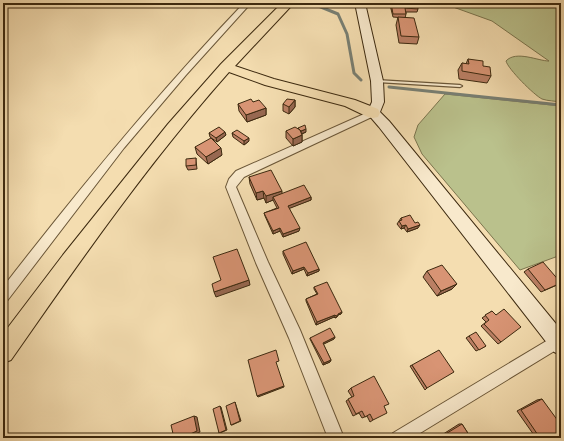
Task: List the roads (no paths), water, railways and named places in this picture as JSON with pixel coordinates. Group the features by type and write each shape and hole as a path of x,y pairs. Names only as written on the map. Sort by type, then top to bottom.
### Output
{"main road":[{"path":"3,352 132,178 226,67 288,3"},
{"path":"226,67 270,82 350,103 373,113"}],"street":[{"path":"3,297 78,198 152,107 209,43 248,3"},
{"path":"336,438 295,335 262,263 231,187 232,182 240,174 373,113 378,102 378,81 360,3"},
{"path":"373,113 384,124 559,343 398,438"}],"lane":[{"path":"378,81 460,86"}],"waterway":[{"path":"316,5 338,14 347,34 354,73 361,80"},
{"path":"389,87 561,105"}]}
